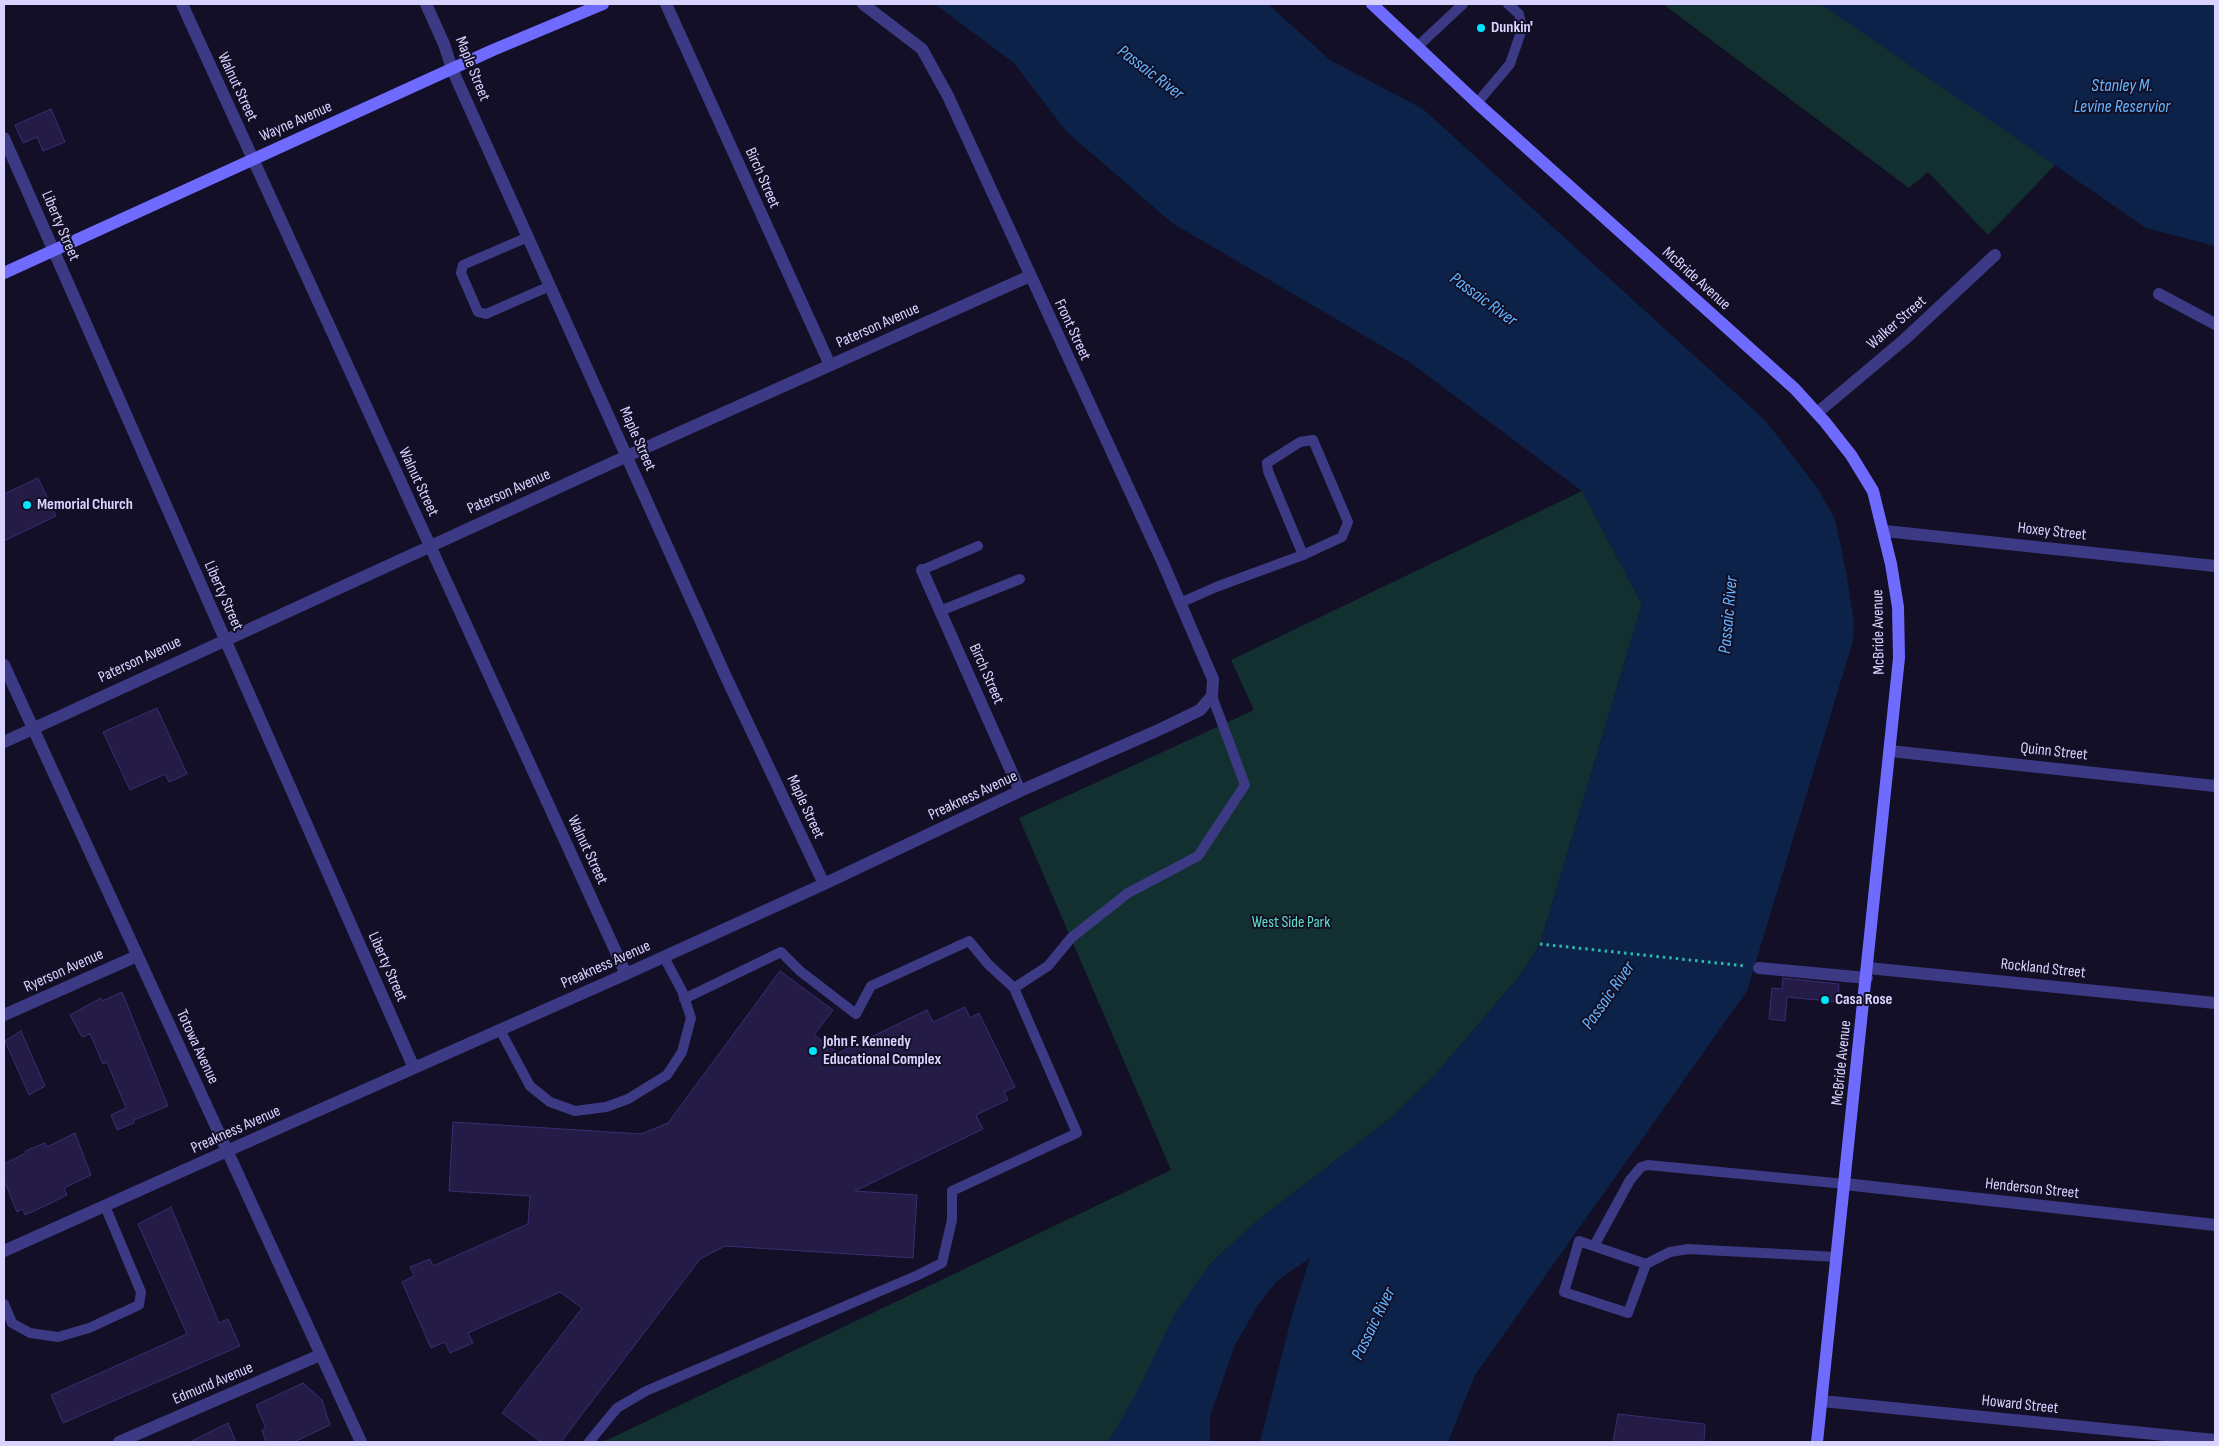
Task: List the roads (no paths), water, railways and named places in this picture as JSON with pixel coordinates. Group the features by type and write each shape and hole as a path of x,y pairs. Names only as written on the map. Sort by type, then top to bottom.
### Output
{"main road":[{"name":"Wayne Avenue","path":"4,273 452,69 603,4"},
{"name":"McBride Avenue","path":"1372,4 1477,103 1796,389 1851,455 1873,491 1885,531 1898,607 1899,658 1868,973 1817,1442"}],"street":[{"name":"Walnut Street","path":"182,4 626,974"},
{"name":"Maple Street","path":"426,4 444,44 452,69 726,677 824,884"},
{"name":"Birch Street","path":"666,4 830,365"},
{"name":"Front Street","path":"863,4 922,49 948,96 1180,603 1213,679 1212,696"},
{"name":"Liberty Street","path":"4,138 52,251 414,1068"},
{"name":"Walker Street","path":"1817,413 1905,339 1995,255"},
{"name":"Paterson Avenue","path":"4,742 224,639 1030,276"},
{"path":"2160,294 2215,324"},
{"name":"Hoxey Street","path":"1885,531 2215,566"},
{"name":"Birch Street","path":"922,570 1020,791"},
{"name":"Totowa Avenue","path":"4,665 361,1442"},
{"name":"Preakness Avenue","path":"4,1251 824,884 1020,791 1200,710 1212,696"},
{"name":"Quinn Street","path":"1890,751 2215,786"},
{"name":"Ryerson Avenue","path":"4,1015 138,956"},
{"name":"Rockland Street","path":"1759,968 1868,973 2215,1003"},
{"name":"Henderson Street","path":"1845,1184 2215,1225"},
{"name":"Edmund Avenue","path":"119,1442 320,1355"},
{"name":"Howard Street","path":"1822,1401 2215,1440"}],"lane":[{"path":"1418,47 1463,4"},
{"path":"1477,103 1510,64 1522,28 1519,14 1508,4"},
{"path":"528,237 463,265 460,273 478,312 486,314 550,286"},
{"path":"1180,603 1216,587 1302,555 1342,537 1348,522 1313,440 1300,442 1267,463 1268,471 1302,555"},
{"path":"922,570 978,546"},
{"path":"940,611 1020,579"},
{"path":"1014,988 1048,966 1071,938 1128,893 1198,856 1245,785 1212,696"},
{"path":"589,1442 617,1408 646,1391 942,1263 952,1220 952,1191 1077,1133 1014,988 988,964 969,941 871,986 856,1014 800,971 782,952 684,998"},
{"path":"500,1030 530,1086 550,1102 574,1111 606,1107 637,1094 667,1075 682,1052 691,1018 684,998 664,957"},
{"path":"1594,1246 1630,1180 1641,1167 1648,1165 1845,1184"},
{"path":"4,1304 12,1323 30,1333 58,1337 89,1328 139,1305 141,1292 104,1206"},
{"path":"1646,1264 1579,1241 1564,1292 1628,1313 1646,1264 1670,1252 1688,1249 1837,1257"}],"water":[{"name":"Passaic River","path":"935,4 1268,4 1330,60 1423,109 1765,420 1818,489 1835,519 1854,622 1853,641 1747,991 1475,1375 1448,1442 1260,1442 1292,1315 1310,1258 1277,1281 1258,1305 1235,1345 1210,1416 1210,1442 1108,1442 1139,1388 1175,1313 1210,1264 1257,1221 1392,1117 1436,1074 1518,978 1540,944 1642,604 1582,491 1411,363 1172,223 1066,131 1014,63"},
{"name":"Stanley M. Levine Reservior","path":"1821,4 2215,4 2215,246 2146,228"}],"place":[{"name":"Dunkin'","path":"1481,28"},
{"name":"Memorial Church","path":"27,505"},
{"name":"Casa Rose","path":"1825,1000"},
{"name":"John F. Kennedy Educational Complex","path":"813,1051"}],"park label":[{"name":"West Side Park","path":"1291,923"}]}
